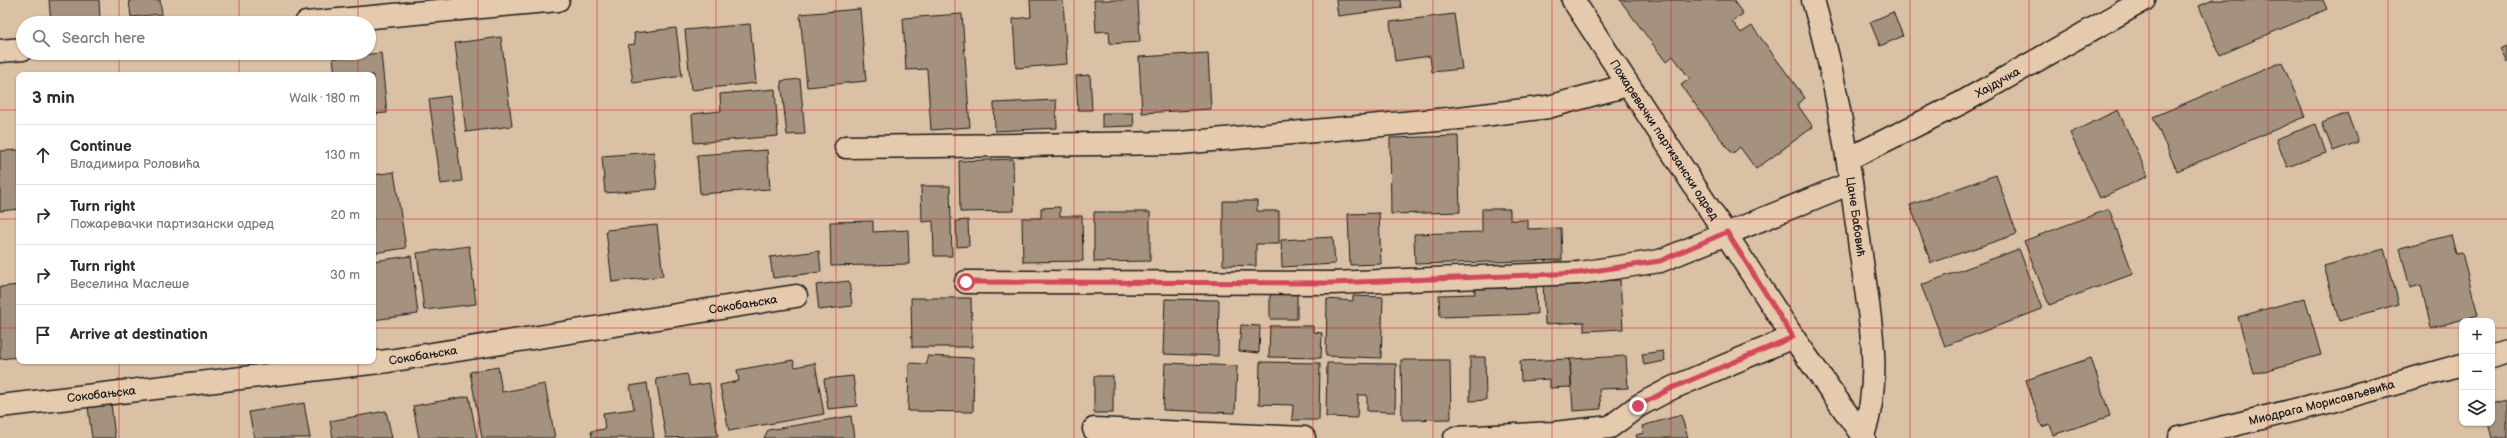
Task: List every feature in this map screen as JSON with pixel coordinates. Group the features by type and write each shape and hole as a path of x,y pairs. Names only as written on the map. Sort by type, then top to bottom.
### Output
{"street":[{"path":"376,17 558,0"},
{"name":"Пожаревачки партизански одред","path":"1573,0 1727,232 1793,337 1864,437"},
{"name":"Цане Бабовић","path":"1813,0 1838,99 1848,159 1874,356 1872,400 1864,437"},
{"name":"Хајдучка","path":"1848,159 1960,103 2144,0"},
{"path":"0,51 16,50"},
{"path":"846,147 1180,143 1474,117 1548,107 1628,85"},
{"path":"966,282 1332,283 1579,273 1660,261 1727,232 1851,183"},
{"name":"Сокобањска","path":"376,363 796,296"},
{"path":"1455,438 1610,432 1638,406 1672,388 1793,337"},
{"path":"2495,356 2507,352"},
{"name":"Сокобањска","path":"0,406 370,364"},
{"name":"Миодрага Морисављевића","path":"2180,438 2336,400 2459,366"},
{"path":"1094,429 1304,438"}],"building":[{"path":"49,0 99,0 100,16 50,16"},
{"path":"129,0 160,0 162,14 131,16"},
{"path":"1030,0 1063,0 1067,64 1016,68 1013,19 1031,17"},
{"path":"1094,0 1138,0 1140,42 1110,44 1109,31 1096,32"},
{"path":"1336,0 1400,0 1401,8 1338,16"},
{"path":"1620,0 1733,0 1743,14 1732,21 1741,33 1752,26 1805,98 1797,104 1813,127 1756,169 1740,147 1732,154 1681,85 1690,79 1673,56 1666,62"},
{"path":"2213,0 2323,0 2327,9 2220,55 2199,6"},
{"path":"860,9 866,81 807,87 800,14"},
{"path":"1893,12 1903,36 1880,46 1870,22"},
{"path":"962,14 970,127 931,130 927,69 906,70 903,18"},
{"path":"1454,14 1462,69 1432,72 1430,56 1395,61 1390,22"},
{"path":"750,24 756,83 691,90 685,30"},
{"path":"676,28 682,76 633,83 628,45 635,44 634,33"},
{"path":"501,37 512,126 466,132 455,43"},
{"path":"2507,46 2507,63 2500,49"},
{"path":"381,53 387,113 376,114 376,72 335,72 333,60 376,60 376,54"},
{"path":"1208,53 1211,109 1142,113 1139,57"},
{"path":"2282,62 2305,117 2177,171 2153,117"},
{"path":"1090,75 1092,110 1078,110 1076,76"},
{"path":"800,79 805,134 787,135 781,81"},
{"path":"775,89 778,136 694,143 692,114 721,111 720,94"},
{"path":"450,96 462,181 441,184 429,99"},
{"path":"1056,100 1057,128 995,131 994,103"},
{"path":"2118,110 2148,176 2100,198 2070,133"},
{"path":"1102,113 1133,113 1134,126 1102,127"},
{"path":"2347,113 2358,142 2333,151 2322,123"},
{"path":"2316,124 2326,153 2287,167 2276,139"},
{"path":"1458,136 1460,212 1391,214 1390,138"},
{"path":"16,150 16,209 0,211 0,151"},
{"path":"767,150 770,189 700,194 697,155"},
{"path":"654,152 657,189 605,193 602,156"},
{"path":"1013,159 1014,211 960,212 959,161"},
{"path":"394,172 406,248 376,253 376,175"},
{"path":"1996,175 2017,234 1931,263 1910,205"},
{"path":"921,186 950,186 952,256 934,256 933,221 922,222"},
{"path":"1223,201 1257,201 1257,211 1279,211 1279,244 1256,244 1256,266 1223,265"},
{"path":"1060,207 1060,216 1082,216 1083,261 1023,262 1022,218 1041,218 1041,208"},
{"path":"1482,209 1510,209 1510,220 1528,220 1528,229 1561,228 1562,260 1415,264 1414,234 1482,232"},
{"path":"2109,209 2133,274 2049,305 2024,241"},
{"path":"1094,212 1150,212 1150,261 1094,262"},
{"path":"1379,213 1381,264 1350,265 1348,214"},
{"path":"968,220 969,246 957,247 956,221"},
{"path":"873,221 873,232 908,230 909,264 831,266 830,222"},
{"path":"657,225 663,276 612,282 606,230"},
{"path":"2451,235 2456,254 2462,253 2478,315 2467,318 2459,318 2459,320 2431,328 2421,285 2410,288 2400,248"},
{"path":"1333,237 1335,264 1282,267 1281,240"},
{"path":"469,246 476,304 424,310 417,253"},
{"path":"2019,249 2042,309 1945,346 1921,285"},
{"path":"2384,249 2399,304 2339,321 2324,266"},
{"path":"819,251 821,272 773,278 770,257"},
{"path":"411,256 418,314 376,320 376,261"},
{"path":"1620,280 1623,329 1584,331 1584,322 1545,324 1543,283"},
{"path":"849,281 852,306 819,310 816,285"},
{"path":"16,285 16,357 0,359 0,287"},
{"path":"1536,286 1537,314 1440,317 1439,295 1475,294 1474,288"},
{"path":"1270,294 1297,294 1297,319 1270,319"},
{"path":"1353,296 1383,297 1381,358 1326,356 1327,299 1353,301"},
{"path":"911,298 971,298 972,347 912,347"},
{"path":"2305,298 2321,355 2254,374 2238,317"},
{"path":"1165,299 1219,300 1218,356 1163,354"},
{"path":"1241,325 1260,326 1259,353 1239,351"},
{"path":"1270,326 1313,326 1313,332 1322,333 1321,358 1269,357"},
{"path":"1663,351 1665,361 1644,365 1642,354"},
{"path":"927,356 974,358 973,412 908,411 909,363 927,364"},
{"path":"1626,356 1628,388 1599,389 1601,409 1573,411 1570,359"},
{"path":"1470,357 1485,357 1486,400 1470,401"},
{"path":"2091,358 2110,416 2053,435 2050,424 2042,427 2026,380"},
{"path":"1570,359 1571,387 1550,388 1550,379 1521,381 1520,361"},
{"path":"793,360 795,367 815,363 824,414 729,431 720,385 739,381 737,370"},
{"path":"1401,360 1450,360 1451,419 1402,420"},
{"path":"1260,362 1320,363 1319,420 1292,420 1293,405 1259,404"},
{"path":"1165,363 1237,366 1235,413 1163,410"},
{"path":"1327,363 1396,364 1395,412 1367,411 1367,395 1358,395 1357,418 1326,417"},
{"path":"498,367 502,392 545,384 555,438 482,438 470,372"},
{"path":"687,374 690,386 709,383 718,436 666,438 656,379"},
{"path":"853,376 857,406 828,409 824,379"},
{"path":"1094,376 1113,376 1113,413 1094,413"},
{"path":"647,383 654,438 592,438 591,431 605,429 603,413 634,409 630,386"},
{"path":"469,396 477,438 419,438 413,406"},
{"path":"2507,400 2507,438 2492,438 2489,426 2495,426 2495,403"},
{"path":"304,403 310,438 254,438 249,412"},
{"path":"111,404 115,438 92,438 88,407"},
{"path":"386,411 392,438 333,438 330,421"},
{"path":"1681,415 1688,438 1637,438 1636,435 1644,433 1642,426"},
{"path":"851,416 854,438 764,438 768,430"}],"route":[{"path":"966,282 1332,283 1579,273 1660,261 1727,232 1793,337 1672,388 1638,406"}]}
